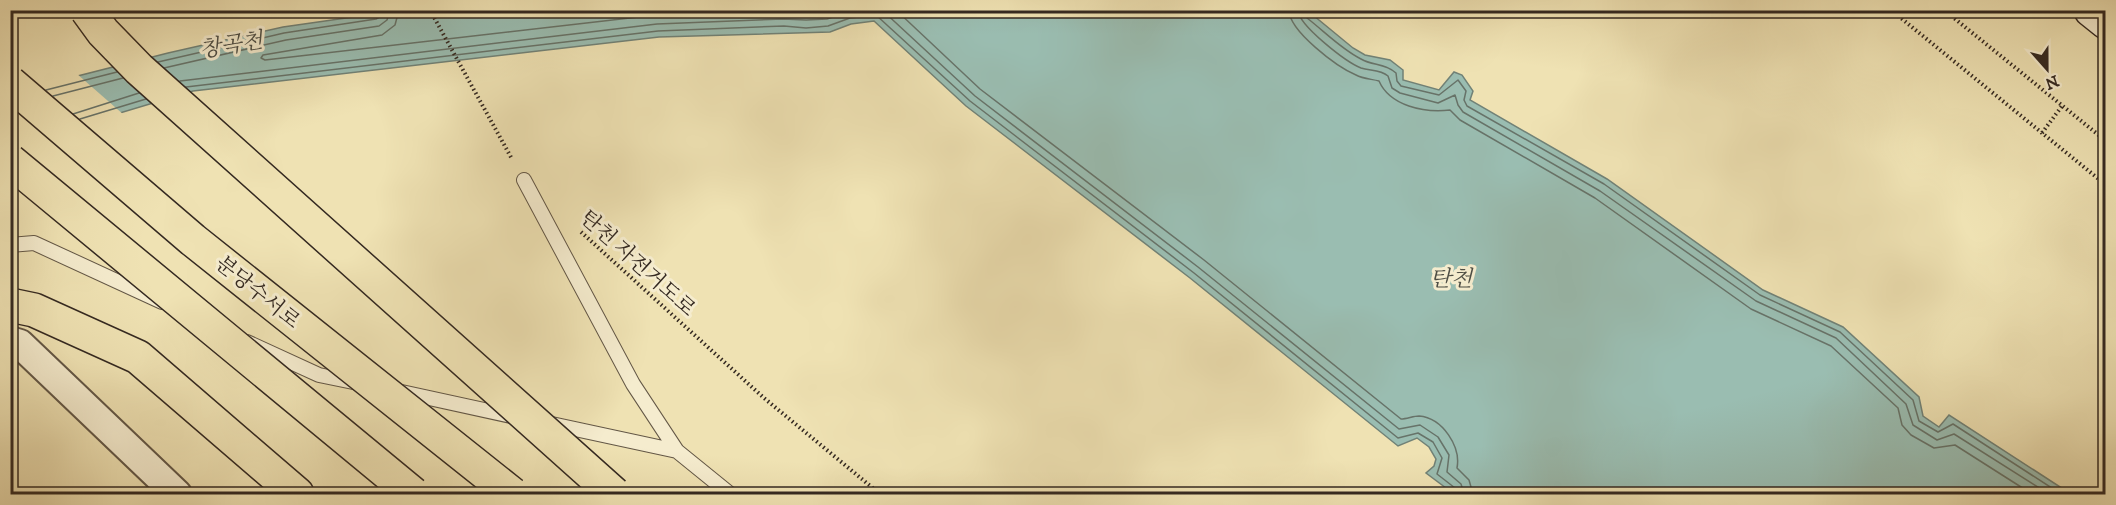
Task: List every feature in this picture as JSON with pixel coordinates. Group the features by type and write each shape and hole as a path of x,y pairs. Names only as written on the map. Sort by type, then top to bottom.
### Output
{"highway":[{"path":"87,10 103,32 139,69 614,495"},
{"name":"분당수서로","path":"10,83 193,240 513,495"},
{"path":"10,161 413,495"},
{"path":"10,305 34,310 138,357 297,495"}],"main road":[{"path":"2091,10 2106,22"}],"street":[{"path":"10,341 20,344 177,495"}],"lane":[{"path":"524,180 633,384 677,451 730,495"},
{"path":"10,245 34,243 319,375 677,451"}],"path":[{"path":"430,10 524,180"},
{"path":"1891,10 2106,185"},
{"path":"1944,10 2106,141"},
{"path":"2042,133 2062,106"},
{"name":"탄천 자전거도로","path":"579,230 764,399 880,495"}],"water":[{"name":"탄천","path":"395,11 1308,11 1353,48 1365,55 1390,60 1403,70 1403,80 1439,90 1454,72 1462,75 1473,91 1470,100 1607,179 1763,290 1843,327 1919,397 1923,416 1939,427 1949,415 2071,494 1454,494 1426,473 1434,466 1436,459 1429,447 1417,438 1398,446 1190,278 966,106 874,21 851,24 830,32 659,37 193,91 90,122 11,93 168,53 283,27"}],"pier":[{"path":"76,73 124,115 10,151 10,90"}],"water label":[{"name":"창곡천","path":"231,44"}]}
